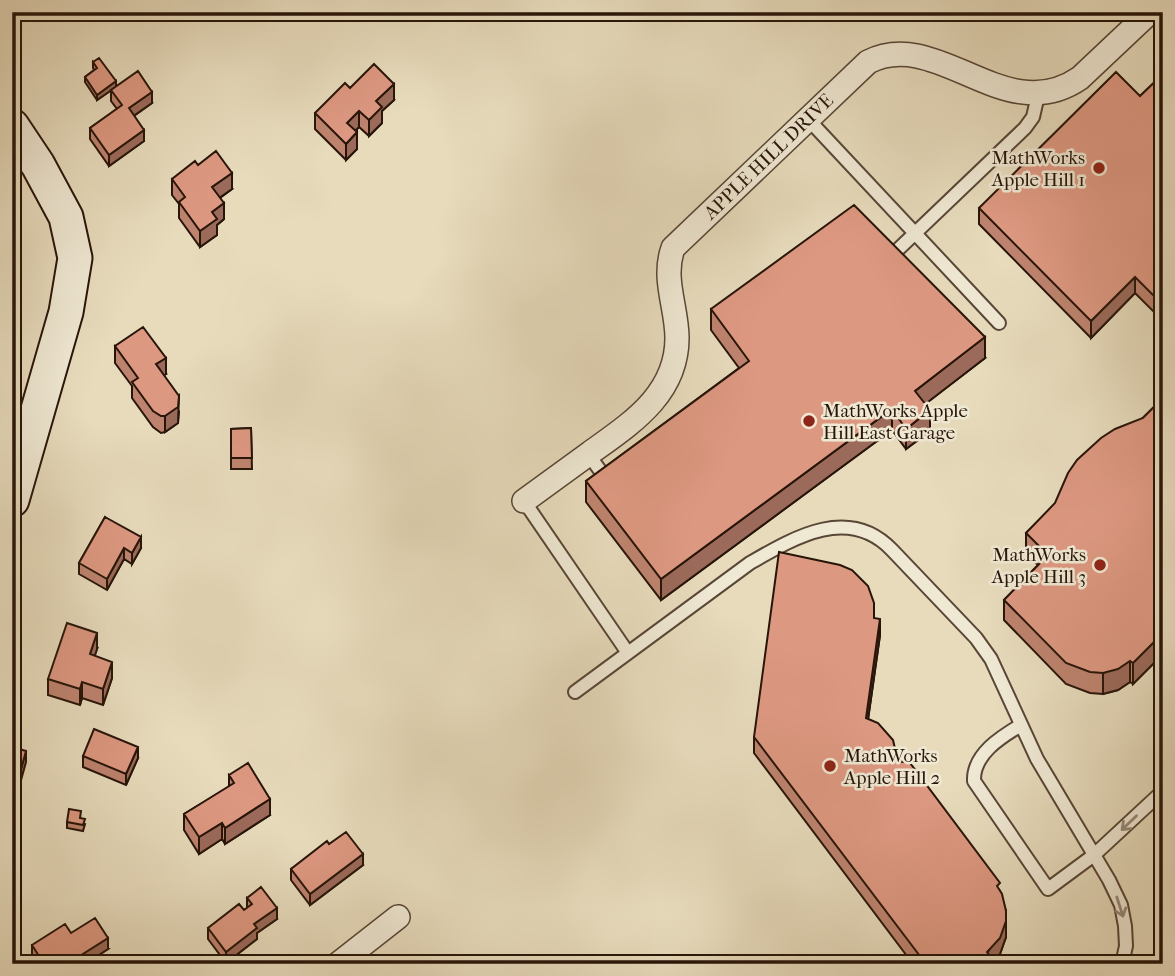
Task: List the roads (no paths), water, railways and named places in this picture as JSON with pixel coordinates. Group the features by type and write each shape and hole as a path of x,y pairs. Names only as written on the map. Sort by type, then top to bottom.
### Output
{"street":[{"path":"1038,95 1054,93 1080,78 1150,12"},
{"name":"APPLE HILL DRIVE","path":"524,501 644,412 669,378 677,340 668,277 668,263 673,248 868,62 881,55 899,53 936,62 1000,87 1038,95"},
{"path":"12,126 38,165 66,217 75,258 66,312 12,500"},
{"path":"338,964 398,917"}],"lane":[{"path":"888,259 1025,128 1033,117 1038,95"},
{"path":"807,118 999,323"},
{"path":"588,454 610,484"},
{"path":"524,501 628,653"},
{"path":"575,692 750,563 779,546 818,532 852,526 867,530 881,538 976,638 991,659 1037,759 1121,905 1126,946 1122,964"},
{"path":"1021,724 980,758 973,770 974,780 1048,889 1094,855 1163,790"}],"place":[{"name":"MathWorks Apple Hill 1","path":"1099,168"},
{"name":"MathWorks Apple Hill East Garage","path":"809,421"},
{"name":"MathWorks Apple Hill 3","path":"1100,565"},
{"name":"MathWorks Apple Hill 2","path":"830,766"}]}
